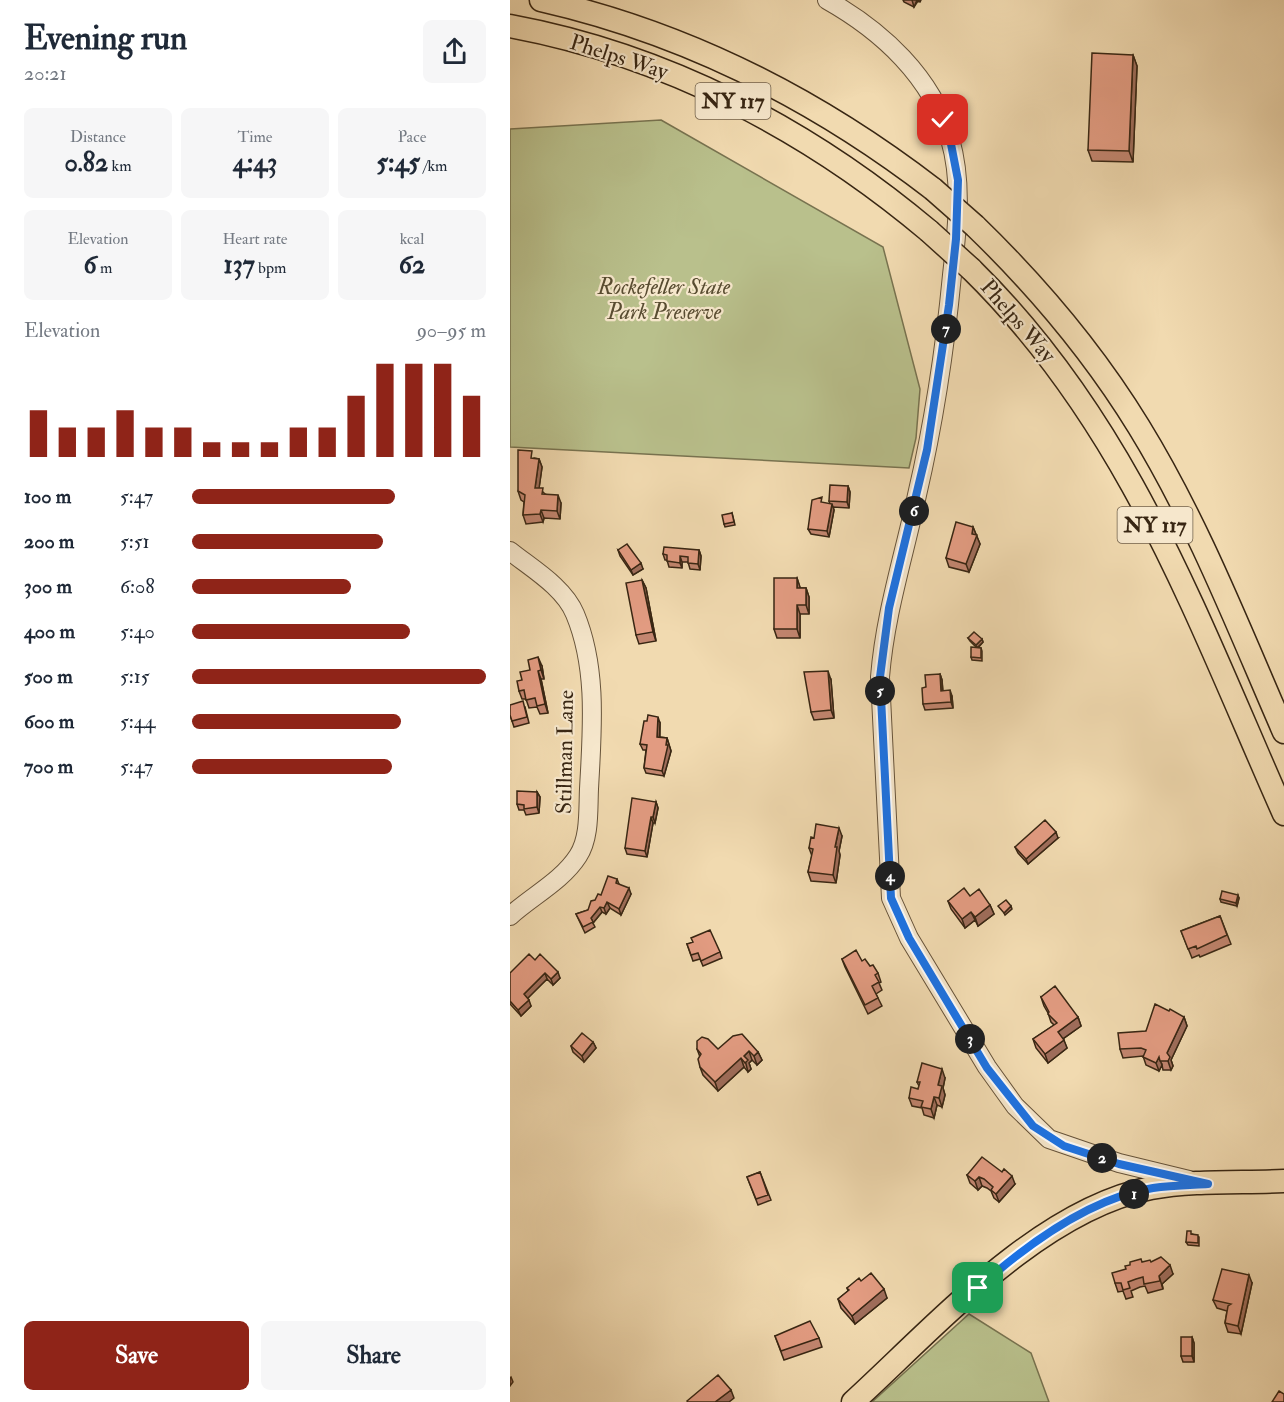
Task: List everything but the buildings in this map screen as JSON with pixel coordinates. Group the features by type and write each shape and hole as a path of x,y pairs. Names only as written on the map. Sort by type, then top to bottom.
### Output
{"main road":[{"name":"Phelps Way","path":"541,0 637,26 732,64 825,114 880,149 933,189 975,226 1060,316 1101,370 1139,428 1188,516 1284,732"},
{"name":"Phelps Way","path":"510,26 615,53 717,93 835,159 887,196 971,269 1014,313 1055,363 1093,417 1128,474 1172,561 1284,814"},
{"path":"853,1402 989,1278 1058,1227 1108,1202 1151,1188 1284,1181"}],"street":[{"path":"827,0 875,32 922,82 934,100 950,139 958,198 949,305 933,415 917,497 889,608 882,647 880,677 891,898 909,938 987,1068 1033,1126 1064,1146 1119,1164 1208,1184"},
{"name":"Stillman Lane","path":"510,550 561,593 574,612 590,674 593,716 587,828 580,854 569,868 510,916"}],"green space":[{"name":"Rockefeller State Park Preserve","path":"661,120 883,247 920,389 916,438 909,468 510,447 510,129"},
{"path":"969,1314 1031,1353 1049,1402 872,1402"}],"route":[{"path":"943,120 955,159 958,180 956,239 949,305 927,450 889,608 882,647 880,677 891,898 909,938 987,1068 1033,1126 1049,1139 1064,1146 1119,1164 1208,1184 1151,1188 1108,1202 1058,1227 1026,1249 978,1288"}]}
